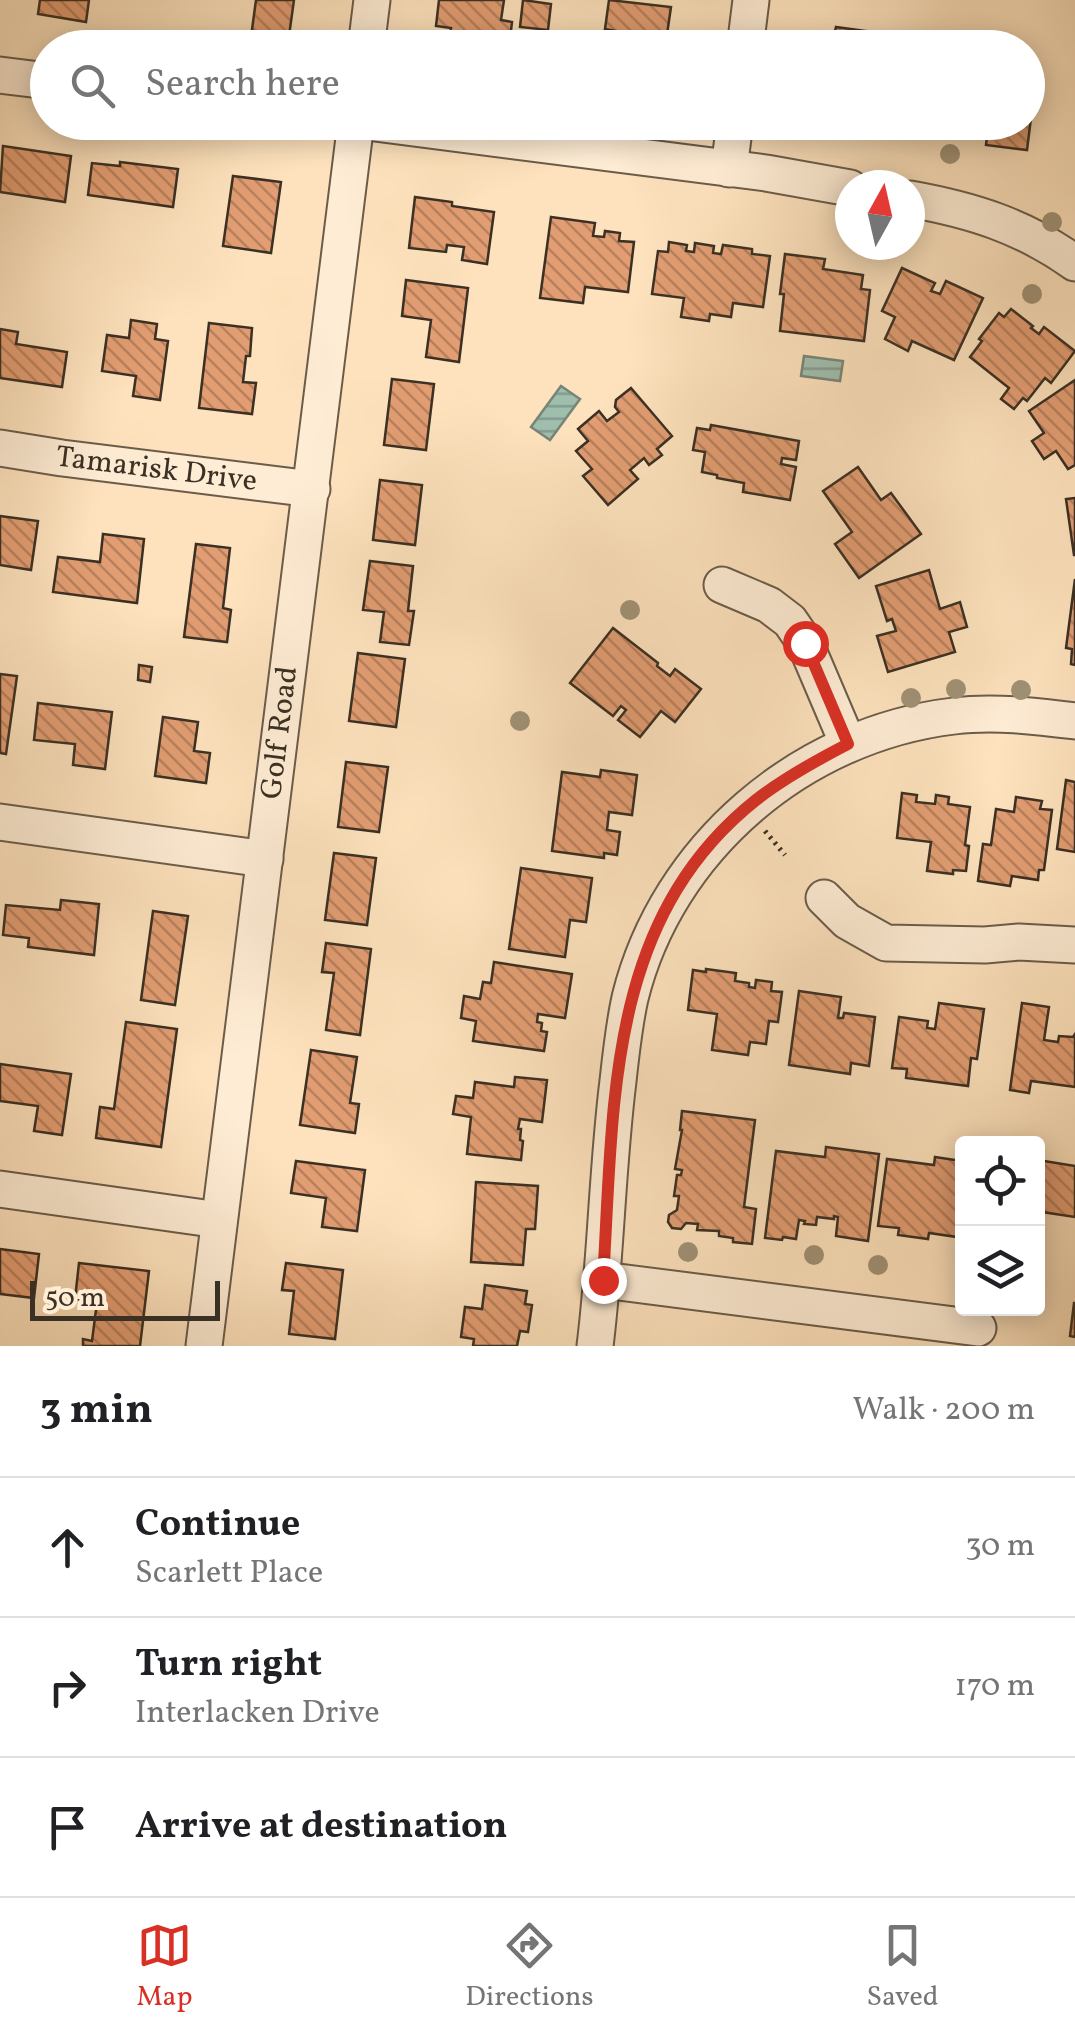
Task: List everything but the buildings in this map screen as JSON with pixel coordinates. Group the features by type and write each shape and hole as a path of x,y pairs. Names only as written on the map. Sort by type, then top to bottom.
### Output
{"street":[{"path":"368,30 372,0"},
{"path":"747,30 751,0"},
{"path":"0,75 30,79"},
{"name":"Golf Road","path":"204,1346 354,140"},
{"path":"506,140 835,186"},
{"path":"730,169 734,140"},
{"path":"925,202 996,220 1075,263"},
{"name":"Tamarisk Drive","path":"0,448 312,489"},
{"path":"722,585 769,605 790,621 805,643 848,744"},
{"path":"594,1346 623,1034 651,936 699,858 730,823 784,779 848,744 900,726 955,716 1003,715 1075,722"},
{"path":"0,822 265,859"},
{"path":"824,898 847,921 886,943 1075,945"},
{"path":"0,1190 220,1220"},
{"path":"603,1280 978,1328"}],"path":[{"path":"765,832 784,855"}],"shaded area":[{"path":"804,356 843,361 840,381 801,376"},
{"path":"561,386 580,399 550,440 531,427"}],"route":[{"path":"603,1280 623,1034 630,998 651,936 699,858 730,823 784,779 848,744 805,643"}]}
